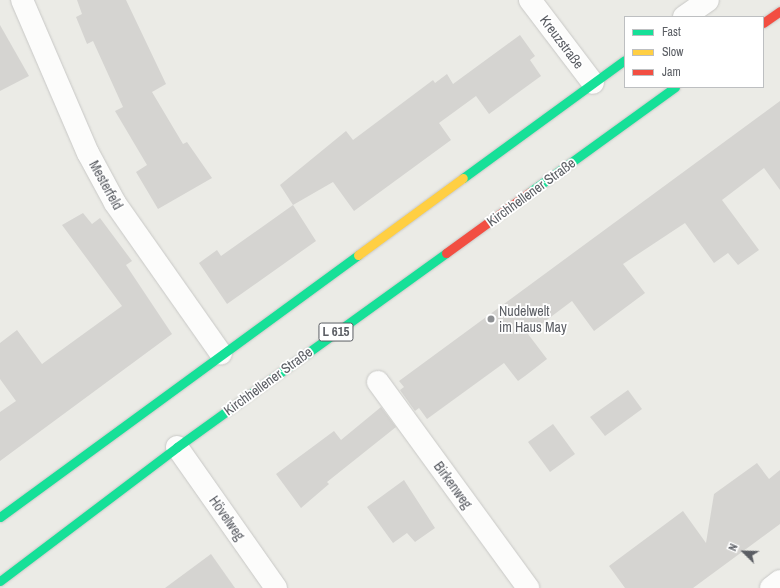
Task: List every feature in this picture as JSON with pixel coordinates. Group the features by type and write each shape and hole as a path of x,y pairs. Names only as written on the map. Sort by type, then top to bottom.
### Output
{"main road":[{"path":"764,23 780,11"},
{"path":"0,517 624,61"},
{"name":"Kirchhellener Straße","path":"0,581 177,447 674,88"}],"street":[{"name":"Mesterfeld","path":"22,0 88,153 115,203 221,354"},
{"name":"Kreuzstraße","path":"530,0 593,83"},
{"path":"685,16 708,0"},
{"name":"Birkenweg","path":"378,382 528,588"},
{"name":"Hövelweg","path":"177,447 276,588"},
{"path":"771,588 780,581"}],"building":[{"path":"77,0 126,0 166,84 152,92 183,144 187,142 212,178 158,209 136,172 147,165 115,111 123,107 93,41 87,44 76,17 82,14"},
{"path":"0,25 29,76 0,91"},
{"path":"520,35 535,56 530,60 541,76 489,114 476,96 439,123 451,140 354,211 333,182 293,205 280,185 346,131 353,140 433,80 435,83 447,74 453,84"},
{"path":"780,101 780,190 764,168 722,200 759,250 738,265 728,253 714,263 685,223 623,264 645,293 594,331 572,301 528,334 547,359 518,381 504,363 427,419 419,408 415,411 400,390 404,387 399,381"},
{"path":"293,205 316,241 227,304 199,263 217,250 221,256"},
{"path":"83,213 92,224 100,218 132,261 126,265 172,334 0,461 0,412 16,401 0,379 0,343 17,330 42,364 122,306 62,225"},
{"path":"628,390 642,409 605,436 590,417"},
{"path":"381,407 396,427 327,482 329,484 301,508 276,474 334,431 341,440"},
{"path":"553,424 575,454 550,472 528,442"},
{"path":"757,463 769,479 780,470 780,524 693,588 625,588 609,566 683,511 706,543 714,494"},
{"path":"404,480 435,528 415,542 407,533 393,543 367,507"},
{"path":"211,554 235,588 165,588"}],"traffic: fast":[{"path":"463,178 624,61"},
{"path":"530,192 674,88"},
{"path":"0,581 177,447 446,253"},
{"path":"0,517 358,255"}],"traffic: slow":[{"path":"358,255 463,178"}],"traffic: jam":[{"path":"764,22 780,11"},
{"path":"446,253 530,192"}],"place":[{"name":"Nudelwelt im Haus May","path":"491,319"}]}
